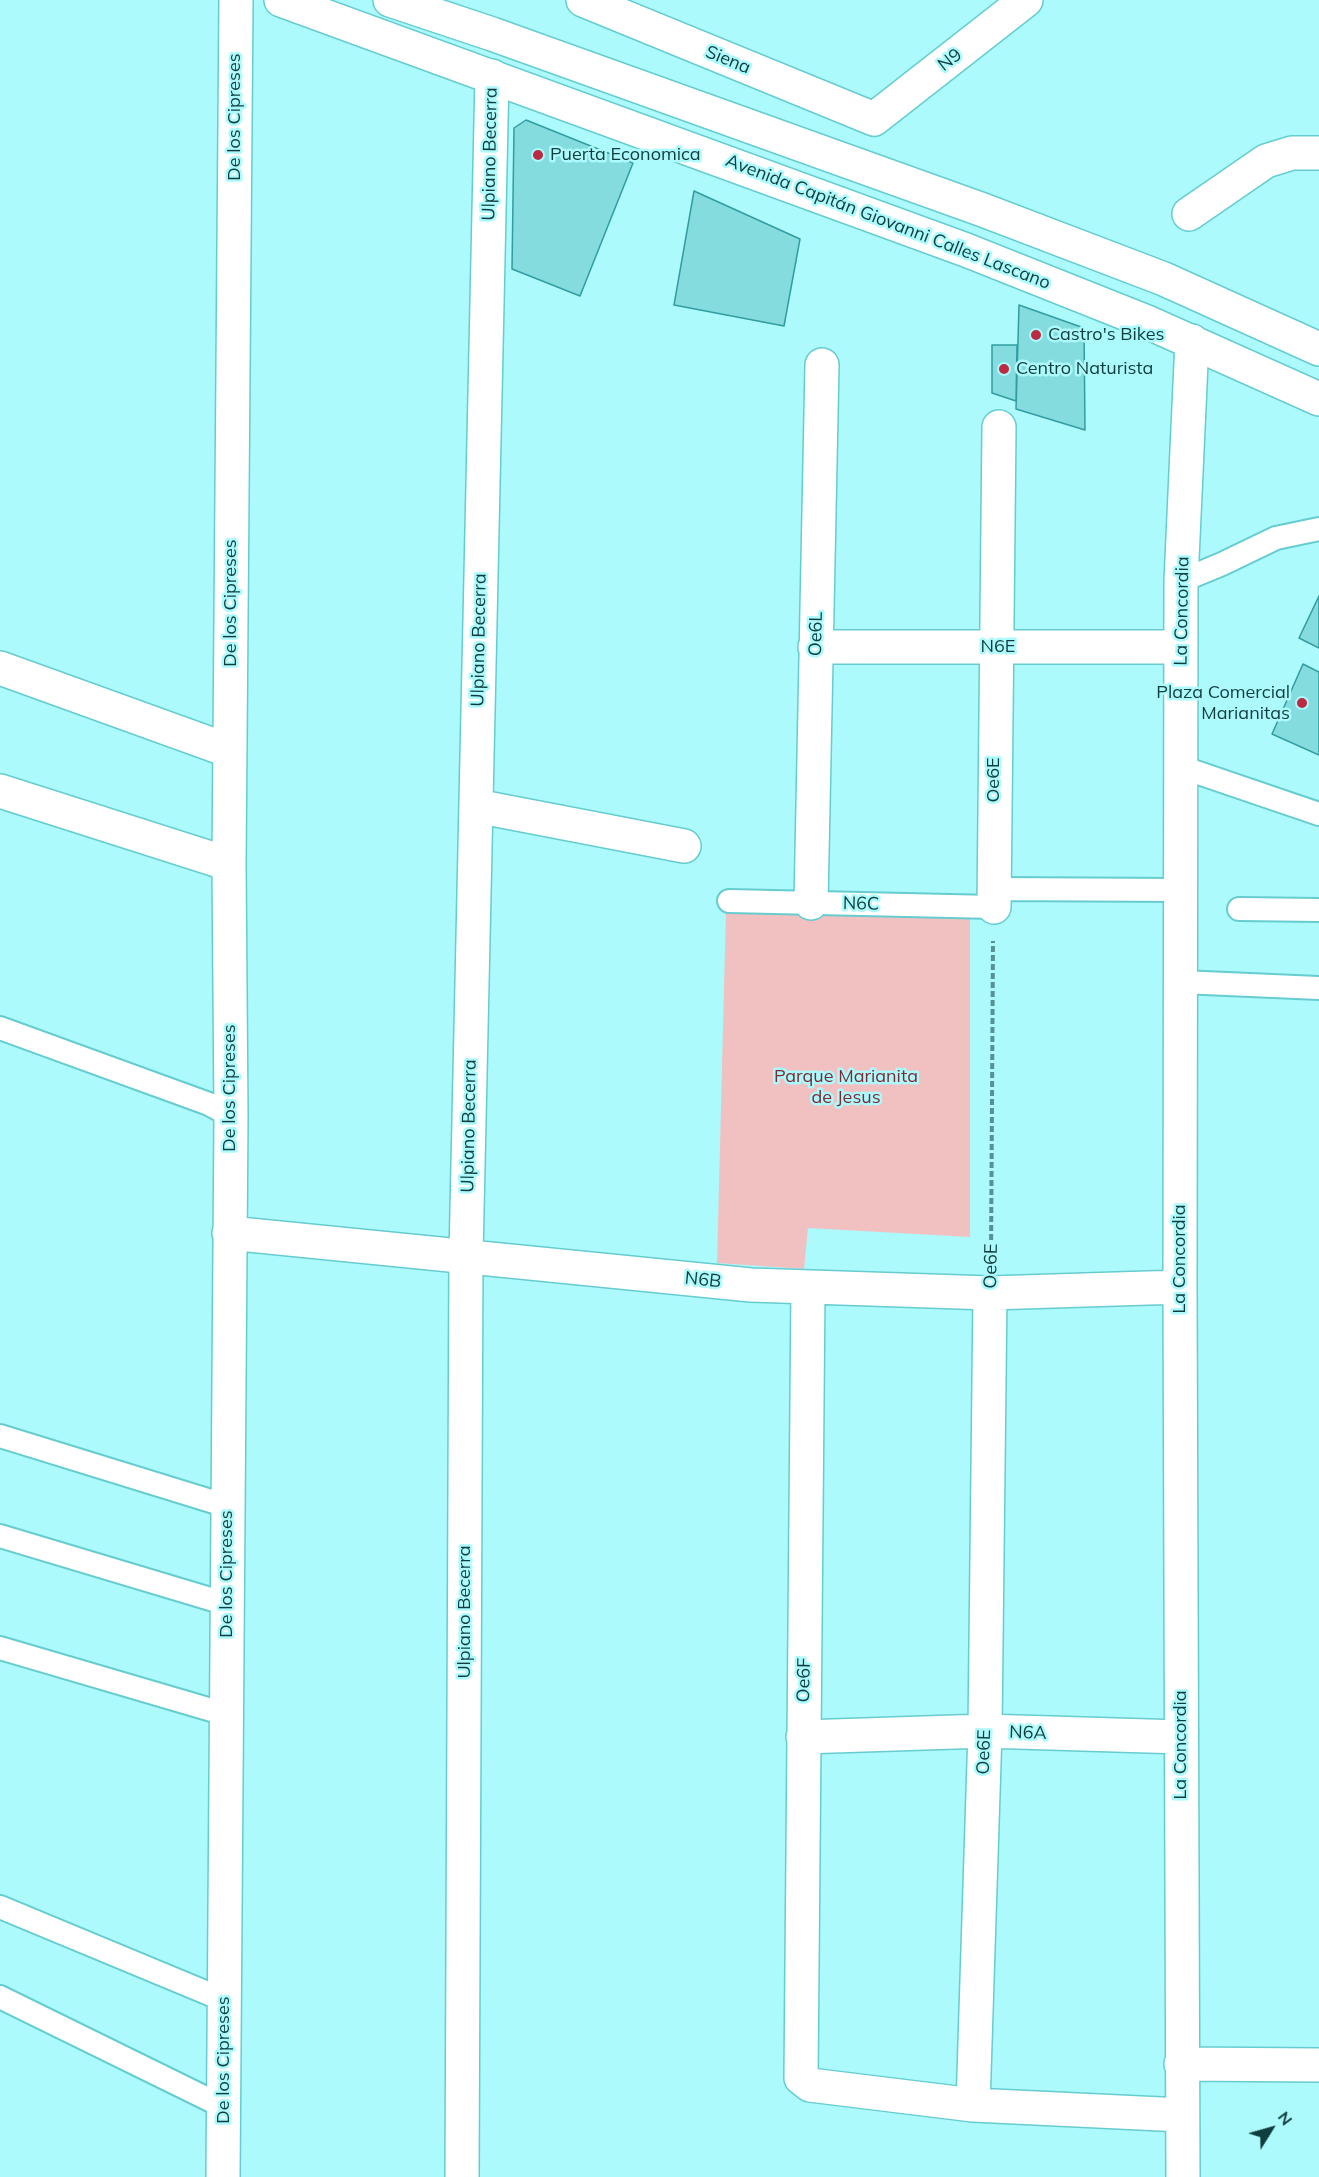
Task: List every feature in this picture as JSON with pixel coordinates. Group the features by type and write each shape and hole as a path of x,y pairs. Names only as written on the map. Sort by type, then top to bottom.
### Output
{"street":[{"name":"De los Cipreses","path":"223,2177 231,1116 229,864 236,0"},
{"name":"Avenida Capitán Giovanni Calles Lascano","path":"281,0 966,250 1192,341 1319,399"},
{"path":"390,0 492,34 984,210 1164,279 1319,349"},
{"name":"Siena","path":"583,0 874,119"},
{"name":"N9","path":"874,119 1026,0"},
{"name":"Ulpiano Becerra","path":"462,2177 466,1256 492,76"},
{"path":"1189,214 1266,161 1292,153 1319,153"},
{"name":"La Concordia","path":"1183,2177 1180,1287 1181,581 1192,341"},
{"name":"Oe6L","path":"811,903 822,365"},
{"name":"Oe6E","path":"994,898 999,427"},
{"name":"N6E","path":"815,647 1181,646"},
{"path":"0,668 230,751"},
{"path":"0,791 229,864"},
{"path":"476,806 684,846"},
{"name":"N6B","path":"229,1233 751,1285 990,1293 1180,1287"},
{"name":"Oe6F","path":"808,1288 801,2078 810,2085 973,2105"},
{"name":"Oe6E","path":"973,2105 985,1731 990,1293"},
{"name":"N6A","path":"803,1737 985,1731 1181,1737"},
{"path":"1181,2064 1319,2065"},
{"path":"973,2105 1182,2115"}],"lane":[{"path":"1181,581 1276,538 1319,529"},
{"path":"1181,767 1319,813"},
{"name":"N6C","path":"729,901 811,903 1181,890"},
{"path":"1239,909 1319,910"},
{"path":"1180,982 1319,988"},
{"path":"0,1028 209,1104 231,1116"},
{"path":"0,1436 227,1506"},
{"path":"0,1536 226,1604"},
{"path":"0,1648 225,1714"},
{"path":"0,1907 224,2000"},
{"path":"0,1997 224,2106"}],"path":[{"name":"Oe6E","path":"990,1293 994,898"}],"green space":[{"name":"Parque Marianita de Jesus","path":"726,910 970,918 970,1237 808,1228 804,1269 717,1263"}],"building":[{"path":"526,120 633,163 580,296 512,269 514,128"},
{"path":"694,191 800,239 784,326 674,305"},
{"path":"1019,305 1084,328 1085,430 1016,409"},
{"name":"Centro Naturista","path":"992,345 1017,345 1016,401 992,393"},
{"name":"Plaza Comercial Marianitas","path":"1319,596 1319,648 1299,638"},
{"name":"Plaza Comercial Marianitas","path":"1303,664 1319,672 1319,755 1272,734"}],"place":[{"name":"Puerta Economica","path":"538,155"},
{"name":"Castro's Bikes","path":"1036,335"},
{"name":"Centro Naturista","path":"1004,369"},
{"name":"Plaza Comercial Marianitas","path":"1302,703"}]}
